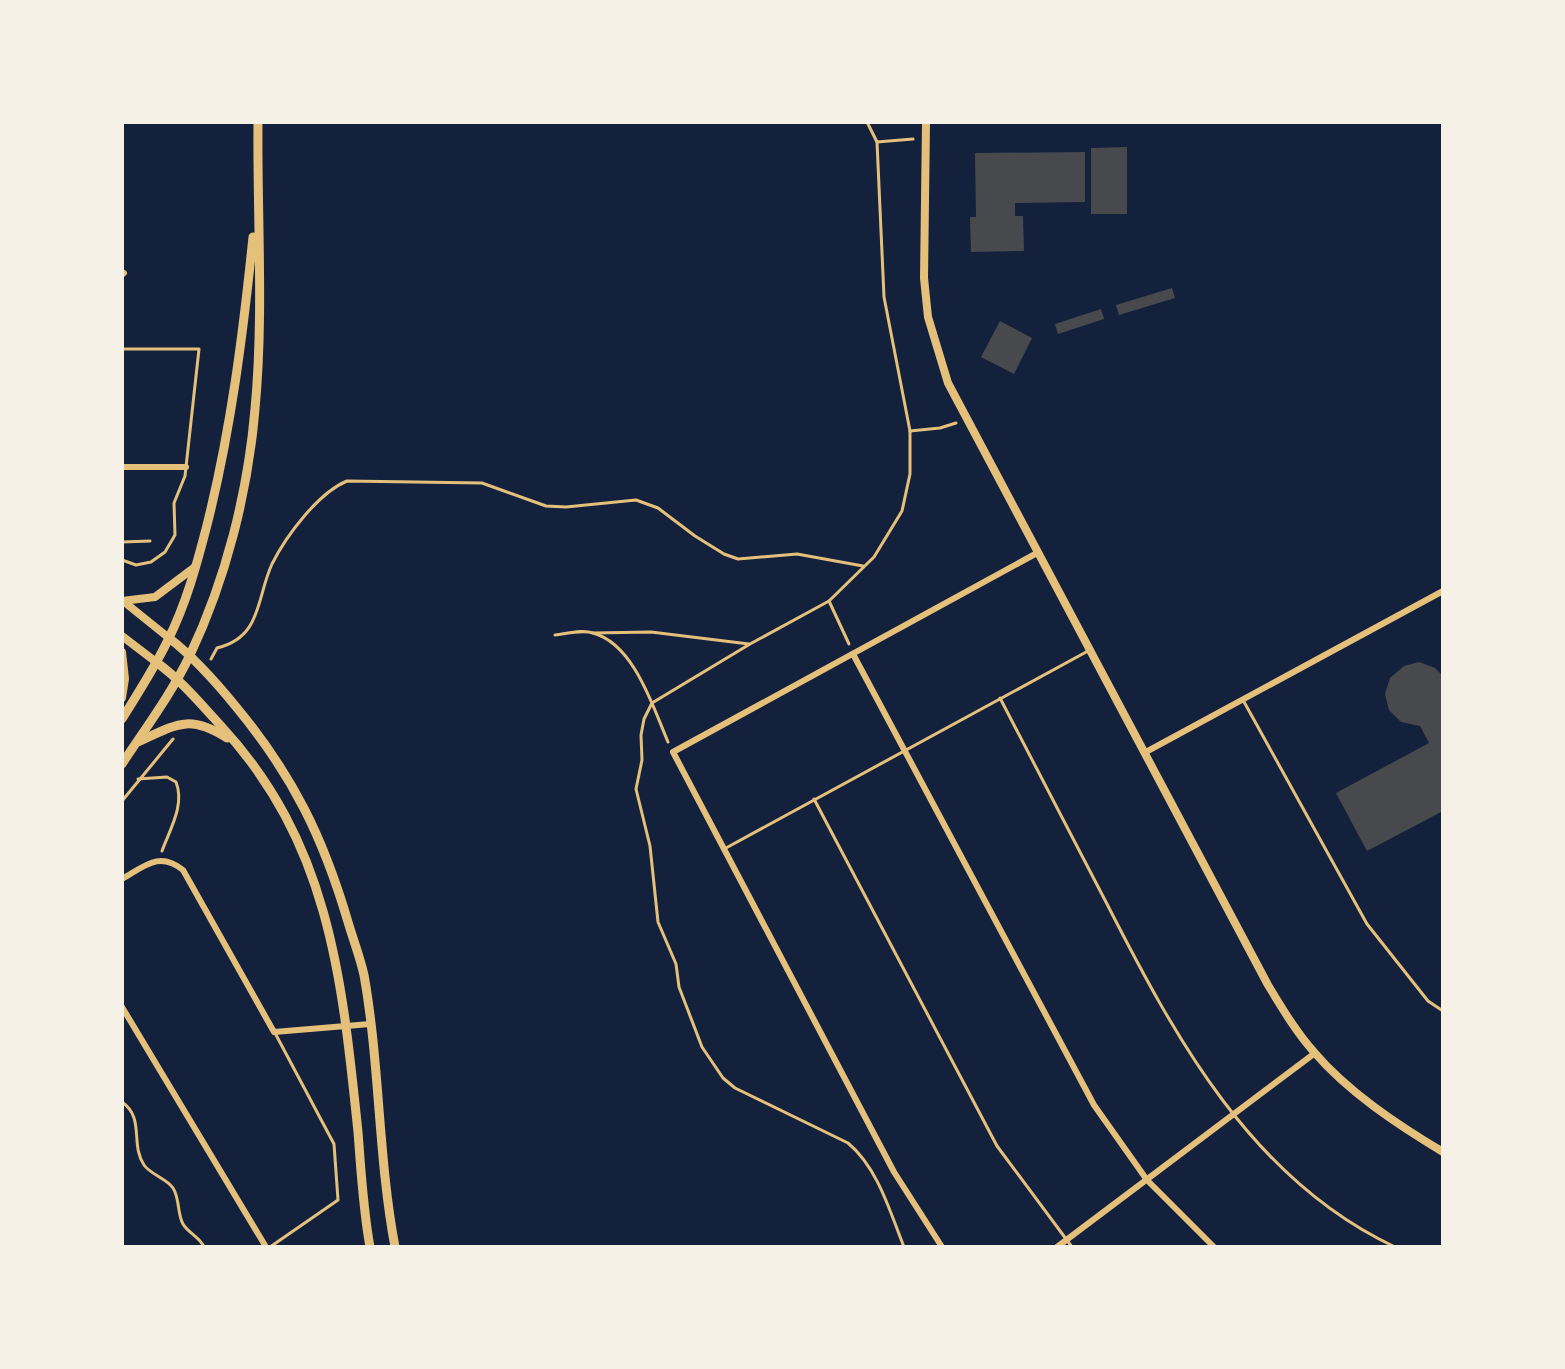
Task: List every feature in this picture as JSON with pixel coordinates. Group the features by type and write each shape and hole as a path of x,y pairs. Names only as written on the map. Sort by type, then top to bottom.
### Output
{"main road":[{"path":"122,764 190,655 225,562 246,473 255,410 259,340 258,122"},
{"path":"122,719 169,638 196,566 218,481 238,364 257,193"},
{"path":"169,638 204,670 286,772 314,825 339,889 363,972 395,1247"},
{"path":"156,662 178,678 240,746 279,800 303,848 323,905 347,1026 370,1247"},
{"path":"135,744 163,730 191,723 207,725 240,746"}],"street":[{"path":"926,122 924,278 928,317 948,383 1268,985 1315,1053 1388,1116 1443,1152"},
{"path":"122,467 186,467"},
{"path":"942,1247 894,1172 673,752 1037,553"},
{"path":"122,601 155,597 196,566"},
{"path":"1144,753 1443,591"},
{"path":"122,601 169,638"},
{"path":"122,636 156,662"},
{"path":"122,652 125,679 122,698"},
{"path":"853,654 1094,1105 1147,1180 1214,1247"},
{"path":"122,879 159,860 173,862 183,870 274,1032 370,1024"},
{"path":"122,1007 268,1247"},
{"path":"1057,1247 1315,1053"}],"lane":[{"path":"122,349 199,349 186,467 174,503 175,535 171,544 151,562 136,565 122,560"},
{"path":"122,542 150,541"},
{"path":"722,849 1089,651"},
{"path":"1000,698 1161,1009 1192,1059 1233,1115 1273,1161 1324,1204 1372,1236 1395,1247"},
{"path":"1243,699 1367,924 1428,1001 1443,1011"},
{"path":"814,799 997,1146 1072,1247"},
{"path":"268,1247 338,1200 334,1144 274,1032"}],"path":[{"path":"877,142 914,139"},
{"path":"910,431 940,428 966,417"},
{"path":"204,670 217,648 228,645 248,630 255,618 272,564 313,506 336,486 347,481 482,483 546,506 636,500 658,508 695,536 738,559 797,554 863,566"},
{"path":"829,601 853,654"},
{"path":"555,635 651,632 750,644"},
{"path":"593,633 617,648 631,662 673,752"},
{"path":"122,801 174,739 191,731 191,723"},
{"path":"138,779 167,777 176,782 180,793 178,810 159,860"},
{"path":"122,1102 135,1117 145,1166 172,1187 183,1225 204,1247"},
{"path":"877,1184 904,1247"}],"building":[{"path":"1127,147 1127,214 1091,214 1091,148"},
{"path":"1085,152 1085,202 1015,203 1015,216 1023,216 1024,251 971,252 970,217 976,217 975,153"},
{"path":"1172,288 1175,298 1119,315 1116,305"},
{"path":"1101,309 1104,319 1058,334 1055,324"},
{"path":"1000,321 1032,338 1014,374 981,357"},
{"path":"1419,662 1435,668 1443,676 1443,811 1367,851 1336,793 1429,743 1420,726 1401,722 1389,710 1385,694 1390,678 1404,666"}]}
